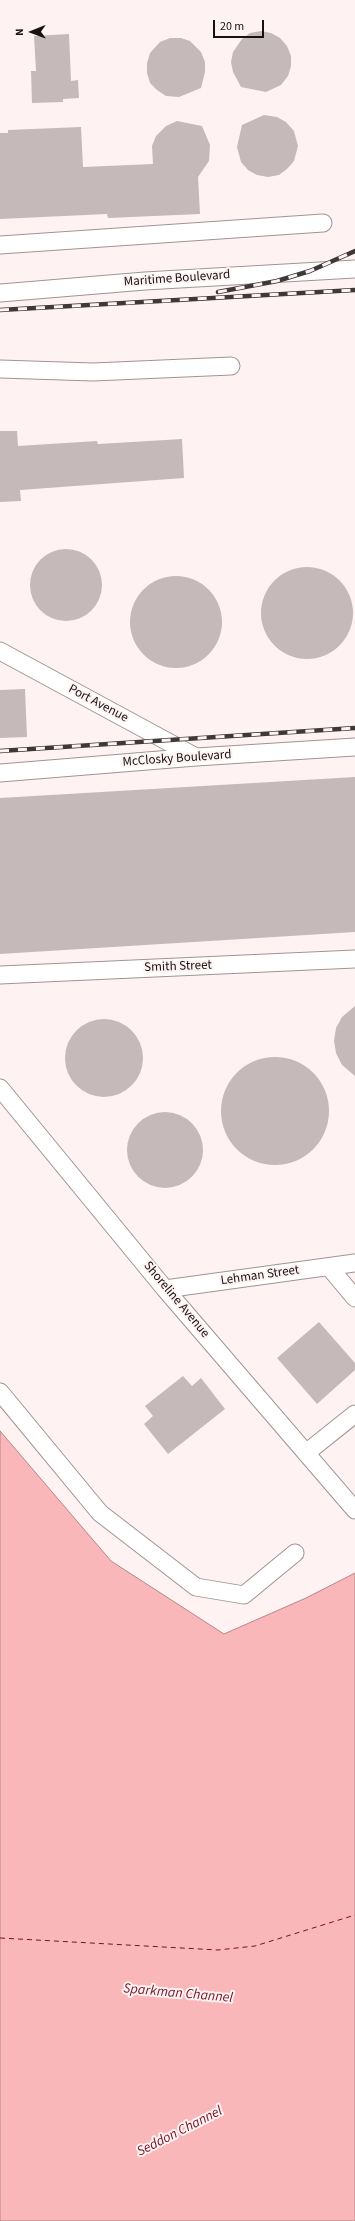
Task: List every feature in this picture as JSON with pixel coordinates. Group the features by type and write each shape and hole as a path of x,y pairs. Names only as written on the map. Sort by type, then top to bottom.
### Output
{"street":[{"path":"0,245 323,223"},
{"name":"Maritime Boulevard","path":"0,293 145,281 355,269"},
{"path":"0,369 94,372 231,366"},
{"name":"Port Avenue","path":"0,651 196,757"},
{"name":"McClosky Boulevard","path":"0,773 196,757 355,748"},
{"name":"Smith Street","path":"0,975 355,959"},
{"name":"Shoreline Avenue","path":"0,1088 166,1289 355,1510"},
{"name":"Lehman Street","path":"166,1289 355,1263"},
{"path":"328,1267 355,1298"},
{"path":"0,1392 100,1513 196,1587 244,1595 295,1553"},
{"path":"306,1453 355,1414"}],"water":[{"path":"0,1431 111,1561 224,1634 306,1598 355,1573 355,2221 0,2221"}],"building":[{"path":"261,31 271,33 280,38 287,46 291,56 291,66 288,76 281,85 266,92 241,87 233,72 231,62 233,52 242,39 250,33"},
{"path":"69,34 71,81 78,80 79,98 63,99 63,102 32,103 31,71 36,71 34,36"},
{"path":"170,38 181,38 190,41 201,52 205,62 205,72 201,88 179,97 166,96 157,90 150,83 147,73 147,63 150,53 160,42"},
{"path":"264,115 277,117 286,122 294,131 298,146 294,161 287,169 279,175 268,177 257,175 248,170 241,162 237,147 242,125"},
{"path":"177,121 202,126 210,145 209,161 198,177 200,214 108,218 107,214 0,219 0,133 8,133 8,130 81,127 83,167 153,164 152,146 156,136 166,126"},
{"path":"0,431 17,431 18,446 97,441 98,444 182,439 184,478 20,490 21,501 0,502"},
{"path":"66,549 86,555 96,565 102,585 96,605 86,615 66,621 46,615 36,605 30,585 36,565 46,555"},
{"path":"298,567 316,567 333,574 346,587 353,604 353,622 346,639 333,652 316,659 298,659 281,652 268,639 261,622 261,604 268,587 281,574"},
{"path":"176,576 194,579 209,589 219,604 222,622 219,640 209,655 194,665 176,668 158,665 143,655 133,640 130,622 133,604 143,589 158,579"},
{"path":"25,689 27,737 0,738 0,690"},
{"path":"355,777 355,932 0,954 0,798"},
{"path":"355,1006 355,1076 342,1065 336,1053 334,1041 336,1028 342,1017"},
{"path":"104,1019 119,1022 132,1030 140,1043 143,1058 140,1073 132,1086 119,1094 104,1097 89,1094 76,1086 68,1073 65,1058 68,1043 76,1030 89,1022"},
{"path":"275,1057 296,1061 313,1073 325,1090 329,1111 325,1132 313,1149 296,1161 275,1165 254,1161 237,1149 225,1132 221,1111 225,1090 237,1073 254,1061"},
{"path":"165,1112 179,1115 192,1123 200,1136 203,1150 200,1164 192,1177 179,1185 165,1188 151,1185 138,1177 130,1164 127,1150 130,1136 138,1123 151,1115"},
{"path":"319,1322 355,1363 355,1370 317,1404 277,1358"},
{"path":"183,1376 192,1386 201,1378 225,1409 168,1454 144,1424 153,1416 145,1406"}],"ferry route":[{"path":"0,1938 218,1950 255,1946 355,1915"}],"railway":[{"path":"218,292 277,281 310,271 355,251"},
{"path":"0,310 355,290"},
{"path":"0,751 355,728"}],"water label":[{"name":"Sparkman Channel","path":"178,1994"},
{"name":"Seddon Channel","path":"180,2132"}]}
